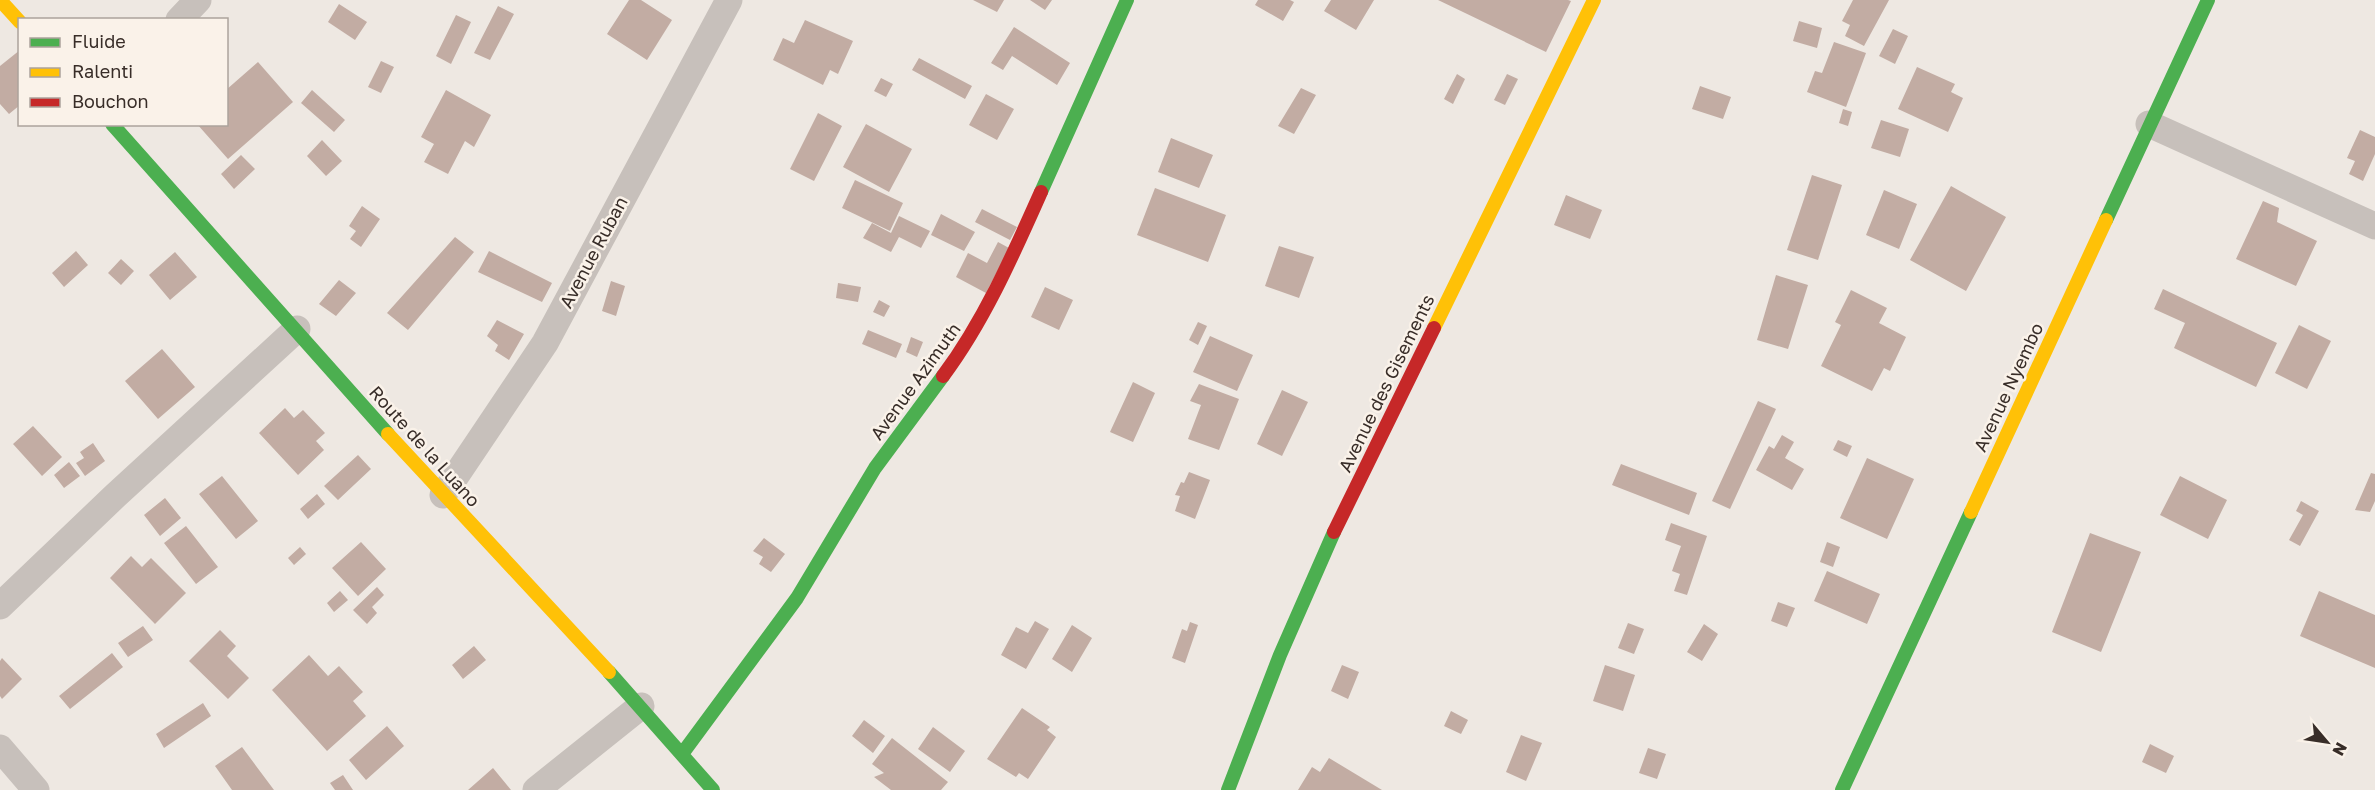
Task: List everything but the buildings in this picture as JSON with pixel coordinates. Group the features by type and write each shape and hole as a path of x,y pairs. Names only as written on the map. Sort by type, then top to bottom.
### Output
{"street":[{"path":"0,0 18,20"},
{"path":"180,18 198,0"},
{"name":"Avenue Ruban","path":"443,495 545,343 729,0"},
{"name":"Avenue Azimuth","path":"682,754 797,598 875,468 966,346 1023,233 1127,0"},
{"name":"Avenue des Gisements","path":"1228,790 1244,744 1312,579 1594,0"},
{"name":"Avenue Nyembo","path":"1842,790 2208,0"},
{"path":"2149,124 2375,226"},
{"name":"Route de la Luano","path":"114,126 443,495 641,706 713,790"},
{"path":"0,606 115,496 297,329"},
{"path":"536,790 641,706"},
{"path":"0,748 36,790"}],"traffic: fast":[{"path":"1041,192 1127,0"},
{"path":"2106,220 2208,0"},
{"path":"114,126 388,434"},
{"path":"682,754 797,598 875,468 943,376"},
{"path":"1842,790 1971,512"},
{"path":"1228,790 1280,655 1334,532"},
{"path":"609,672 713,790"}],"traffic: slow":[{"path":"0,0 18,20"},
{"path":"1434,328 1594,0"},
{"path":"1971,512 2106,220"},
{"path":"388,434 609,672"}],"traffic: jam":[{"path":"943,376 985,310 1041,192"},
{"path":"1334,532 1434,328"}]}
